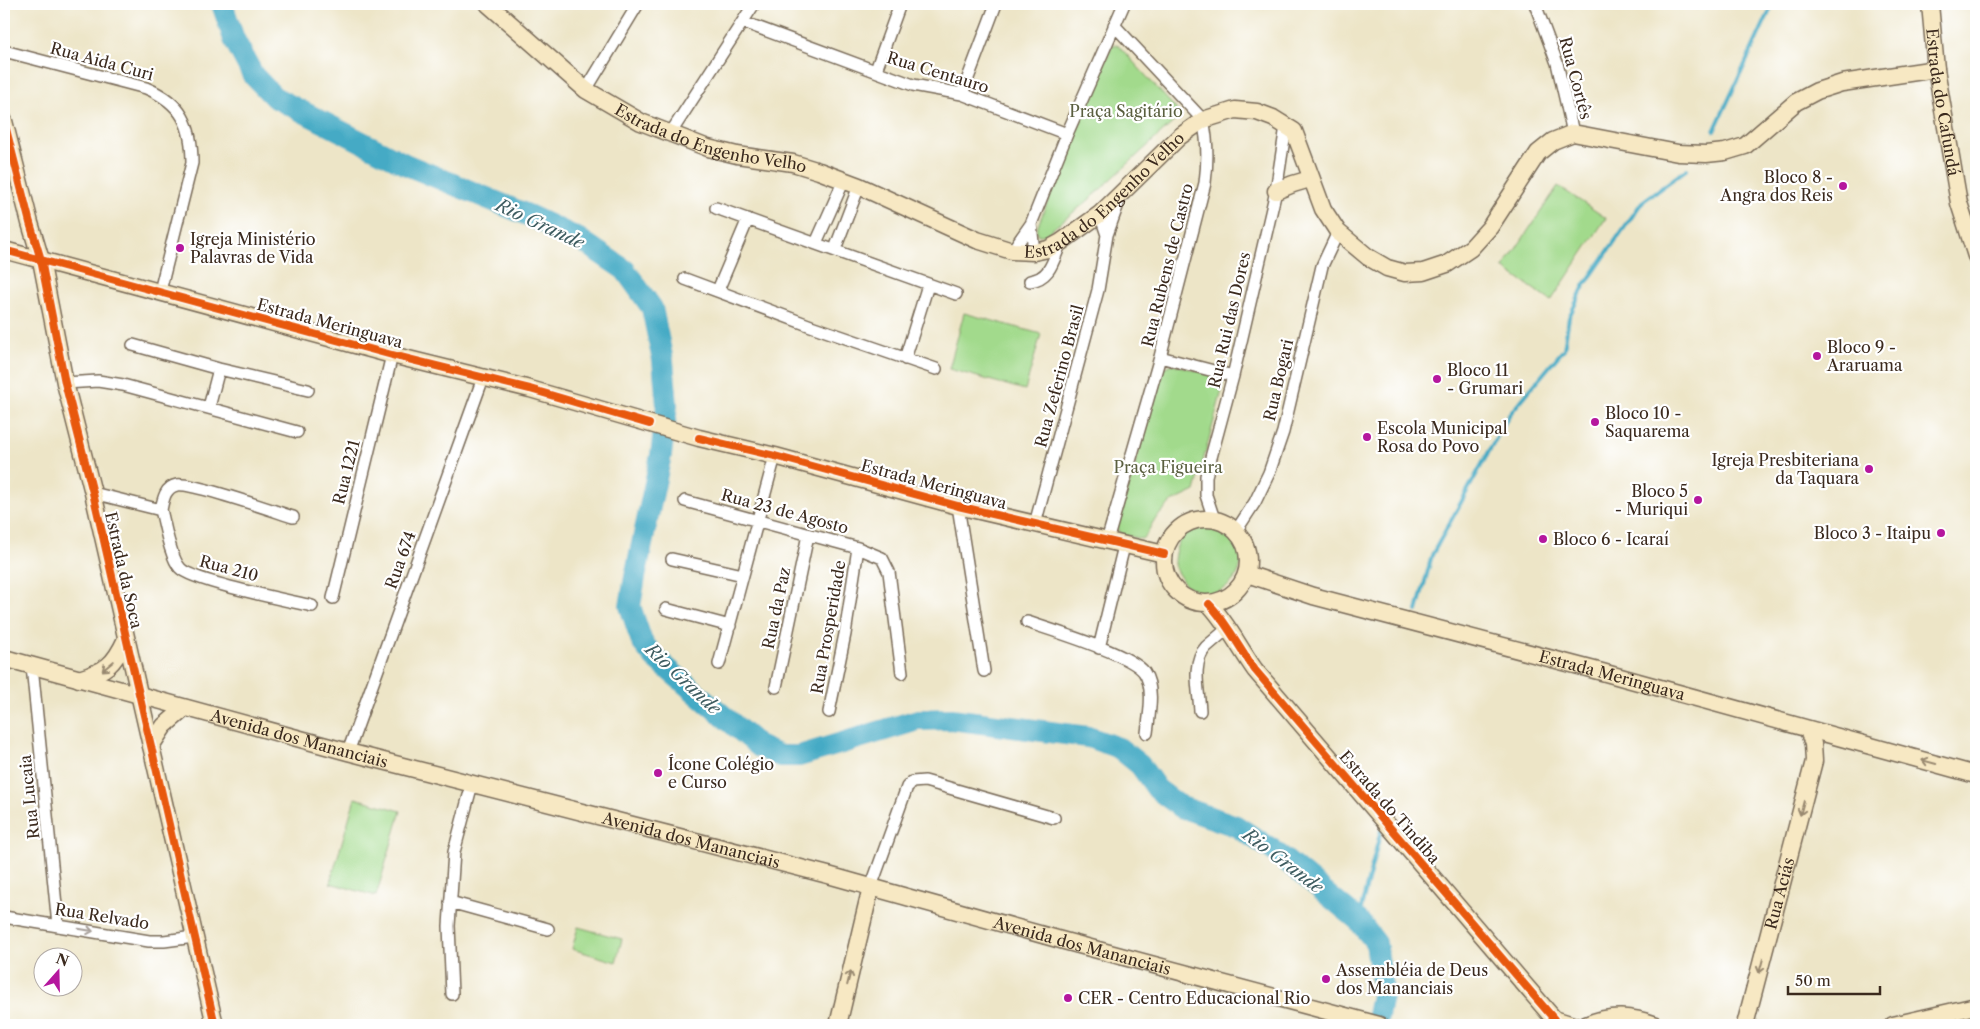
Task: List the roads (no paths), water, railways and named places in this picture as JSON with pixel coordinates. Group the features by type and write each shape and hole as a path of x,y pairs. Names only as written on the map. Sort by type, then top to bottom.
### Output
{"street":[{"name":"Estrada do Engenho Velho","path":"488,4 586,90 641,122 708,148 737,155 793,163 852,183 977,240 1012,251 1034,252 1048,249 1061,242 1100,214 1179,137 1203,120 1235,110 1257,112 1273,118 1294,131 1310,180 1323,209 1338,232 1368,257 1387,268 1409,273 1423,272 1447,264 1471,248 1490,227 1538,154 1553,141 1573,133"},
{"path":"586,90 638,4"},
{"path":"670,134 754,4"},
{"path":"876,70 900,4"},
{"path":"962,94 996,4"},
{"path":"1012,251 1030,224 1124,4"},
{"name":"Rua Cortês","path":"1535,4 1558,63 1573,133"},
{"name":"Estrada do Cafundá","path":"1930,4 1936,69 1959,203 1976,256"},
{"name":"Rua Centauro","path":"743,22 913,85 962,94 1067,134"},
{"path":"1114,26 1203,120"},
{"name":"Rua Aida Curi","path":"4,51 146,88 163,95 176,107 188,126 192,149 192,163 160,291"},
{"path":"1573,133 1678,153 1706,154 1724,152 1745,146 1796,102 1817,90 1842,83 1936,69"},
{"name":"Rua Rubens de Castro","path":"1107,541 1160,357 1205,182 1208,158 1207,137 1203,120"},
{"name":"Estrada da Soca","path":"4,121 41,260 65,383 93,493 194,937 216,1025"},
{"name":"Rua Rui das Dores","path":"1214,519 1205,486 1276,191 1286,126"},
{"path":"1276,191 1310,180"},
{"path":"816,243 852,183"},
{"path":"835,250 852,183"},
{"name":"Rua Zeferino Brasil","path":"1035,524 1098,290 1107,235 1123,193"},
{"path":"716,208 956,294"},
{"name":"Rua Zeferino Brasil","path":"1100,214 1107,235"},
{"path":"718,290 748,218"},
{"path":"1030,224 1034,252"},
{"name":"Rua Bogari","path":"1236,531 1255,502 1270,473 1283,432 1322,266 1338,232"},
{"path":"1030,281 1038,280 1046,275 1061,242"},
{"name":"Estrada Meringuava","path":"4,250 392,355 530,389 699,438 776,456 958,506 1164,554"},
{"path":"685,279 811,326 936,369"},
{"path":"905,358 928,285"},
{"path":"133,345 219,369 308,390"},
{"name":"Rua 1221","path":"333,598 392,355"},
{"path":"1160,357 1233,376"},
{"path":"209,408 219,369"},
{"name":"Rua 674","path":"348,752 483,378"},
{"path":"65,383 110,382 297,432"},
{"path":"719,664 776,456"},
{"path":"93,493 161,510 166,493 170,488 180,484 293,517"},
{"name":"Rua 23 de Agosto","path":"685,501 858,548 882,558 889,572 902,673"},
{"path":"958,506 984,671"},
{"name":"Rua 210","path":"161,510 176,562 185,572 216,583 312,606"},
{"path":"1197,519 1214,519 1226,523 1236,531 1246,544 1249,559 1247,574 1236,592 1227,599 1209,604 1194,602 1180,595 1170,583 1164,569 1164,554 1170,538 1182,526 1197,519"},
{"name":"Rua da Paz","path":"776,687 808,535"},
{"path":"1100,648 1124,546"},
{"name":"Rua Prosperidade","path":"828,712 845,634 858,548"},
{"path":"672,559 744,576"},
{"name":"Estrada Meringuava","path":"1247,574 1313,596 1602,672 1976,775"},
{"path":"1200,711 1197,672 1200,657 1205,648 1226,627 1227,599"},
{"name":"Estrada do Tindiba","path":"1209,604 1255,670 1555,1022 1573,1025"},
{"path":"666,609 730,626"},
{"path":"1027,622 1100,648 1132,662 1144,672 1149,685 1150,702 1147,733"},
{"path":"79,679 97,674 109,667 118,656 126,639"},
{"name":"Avenida dos Mananciais","path":"4,658 348,752 871,887 1379,1025"},
{"name":"Rua Lucaia","path":"32,666 58,925"},
{"path":"152,746 164,726 185,708"},
{"name":"Rua Aciás","path":"1746,1023 1814,761 1813,744 1808,730"},
{"path":"1814,761 1827,747 1839,738"},
{"path":"838,1025 871,887 907,787 912,782 925,782 1054,818"},
{"path":"452,994 449,926 454,852 472,784"},
{"path":"450,902 548,929"},
{"name":"Rua Relvado","path":"4,917 149,941 194,937"},
{"path":"1893,1025 1976,1006"},
{"path":"1586,1025 1610,1017 1625,1017 1641,1019 1656,1025"}],"waterway":[{"name":"Rio Grande","path":"222,4 234,39 253,75 274,97 407,165 530,216 579,239 625,270 652,308 663,361 667,405 661,455 630,606 642,642 655,658 760,747 780,756 799,756 918,720 951,719 1088,737 1119,748 1140,765 1157,789 1181,807 1236,826 1273,850 1358,920 1376,943 1383,991 1376,1025"},
{"path":"1714,131 1773,4"},
{"path":"1417,611 1432,555 1509,415 1564,349 1569,317 1584,286 1642,202 1687,169"},
{"path":"1358,920 1381,830"}],"place":[{"name":"Bloco 8 - Angra dos Reis","path":"1843,186"},
{"name":"Igreja Ministério Palavras de Vida","path":"180,248"},
{"name":"Bloco 9 - Araruama","path":"1817,356"},
{"name":"Bloco 11 - Grumari","path":"1437,379"},
{"name":"Bloco 10 - Saquarema","path":"1595,422"},
{"name":"Escola Municipal Rosa do Povo","path":"1367,437"},
{"name":"Igreja Presbiteriana da Taquara","path":"1869,469"},
{"name":"Bloco 5 - Muriqui","path":"1698,500"},
{"name":"Bloco 3 - Itaipu","path":"1941,533"},
{"name":"Bloco 6 - Icaraí","path":"1543,539"},
{"name":"Ícone Colégio e Curso","path":"658,773"},
{"name":"Assembléia de Deus dos Mananciais","path":"1326,979"},
{"name":"CER - Centro Educacional Rio","path":"1068,998"}],"park label":[{"name":"Praça Sagitário","path":"1126,111"},
{"name":"Praça Figueira","path":"1168,467"}]}
